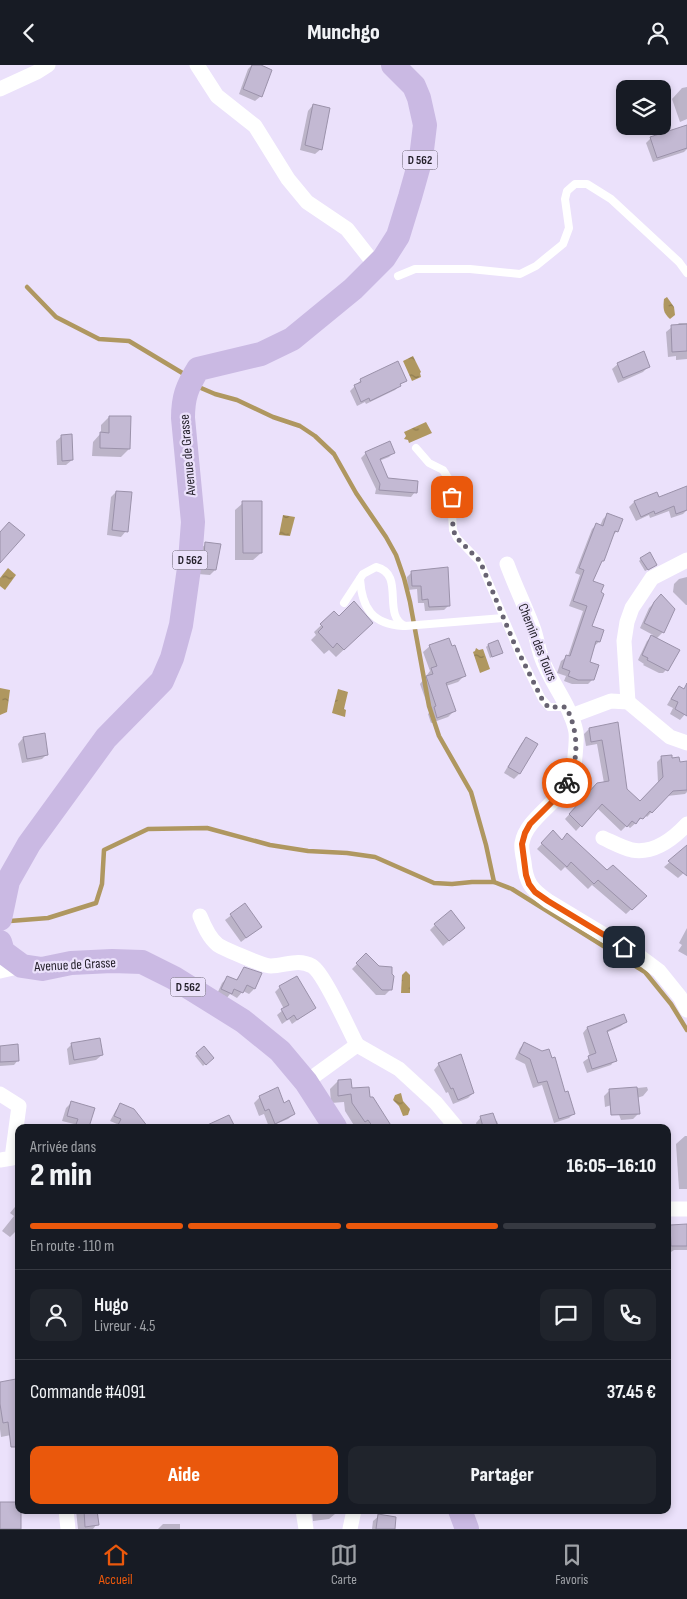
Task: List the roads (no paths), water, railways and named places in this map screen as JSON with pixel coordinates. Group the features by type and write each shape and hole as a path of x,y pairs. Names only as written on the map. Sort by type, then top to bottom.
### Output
{"main road":[{"name":"Avenue de Grasse","path":"0,919 8,881 29,844 106,738 162,681 172,658 181,625 190,561 193,521 182,418 183,401 188,385 198,369 261,354 292,339 353,289 384,258 398,236 421,158 425,125 419,98 414,86 394,65"},
{"name":"Avenue de Grasse","path":"0,942 11,969 42,969 71,963 142,962 174,978 243,1021 280,1051 306,1082 333,1124"},
{"path":"461,1514 467,1529"}],"street":[{"path":"0,89 48,65"},
{"path":"197,65 217,96 254,126 288,179 307,201 347,229 376,266"},
{"path":"628,702 624,641 627,622 632,608 652,579 687,560"},
{"name":"Chemin des Tours","path":"507,564 535,632 541,657 568,711 576,732 574,768 571,774 560,794 530,824 525,833 522,844 529,884 535,892 548,901 659,971 680,997 687,1010"},
{"path":"568,711 611,701 628,702 670,737 687,743"},
{"path":"603,839 633,850 654,849 687,824"},
{"path":"200,916 211,937 219,946 270,966 291,962 314,967 329,989 357,1045 399,1069 436,1103 454,1124"},
{"path":"306,1082 357,1045"},
{"path":"0,1095 19,1105 16,1124"},
{"path":"0,1160 12,1158 15,1135"},
{"path":"671,1209 687,1209"},
{"path":"66,1514 68,1529"},
{"path":"303,1514 306,1529"},
{"path":"350,1529 353,1514"}],"lane":[{"path":"398,276 415,269 470,269 520,274 536,266 563,244 569,228 565,199 567,191 576,185 588,184 611,199 679,262 687,273"},
{"path":"416,448 428,463 443,470 450,481 453,530 457,538 480,561 542,699 548,707 568,711"},
{"path":"344,603 363,574 376,567 382,568 388,573 392,581 394,612 397,619 405,626"},
{"path":"360,579 360,589 365,604 374,617 384,623 405,626 504,618"}],"water":[{"path":"667,297 674,307 675,315 670,319 666,315 664,308 664,299"},
{"path":"413,356 421,372 421,377 412,381 403,361"},
{"path":"426,422 432,433 409,443 408,440 404,439 406,436 404,432"},
{"path":"283,515 295,517 290,536 279,535"},
{"path":"8,568 16,575 5,590 0,586 0,578"},
{"path":"476,648 479,650 483,649 490,669 480,673 473,652"},
{"path":"0,688 10,690 7,712 0,715"},
{"path":"338,689 348,692 344,709 346,710 345,717 332,713"},
{"path":"406,971 410,975 410,993 401,993 402,975"},
{"path":"401,1093 403,1101 410,1109 408,1115 403,1116 399,1106 393,1100 395,1095"}],"waterway":[{"path":"27,287 56,317 99,339 129,341 184,374"},
{"path":"201,388 237,400 273,417 300,426 315,436 334,454 356,493 386,537 396,555 404,578 429,706 439,736 471,792 494,882"},
{"path":"10,921 48,918 96,903 102,884 104,850 148,829 207,828 270,845 308,851 375,857 434,883 494,882 512,889 645,972 671,1004 687,1030"}]}
